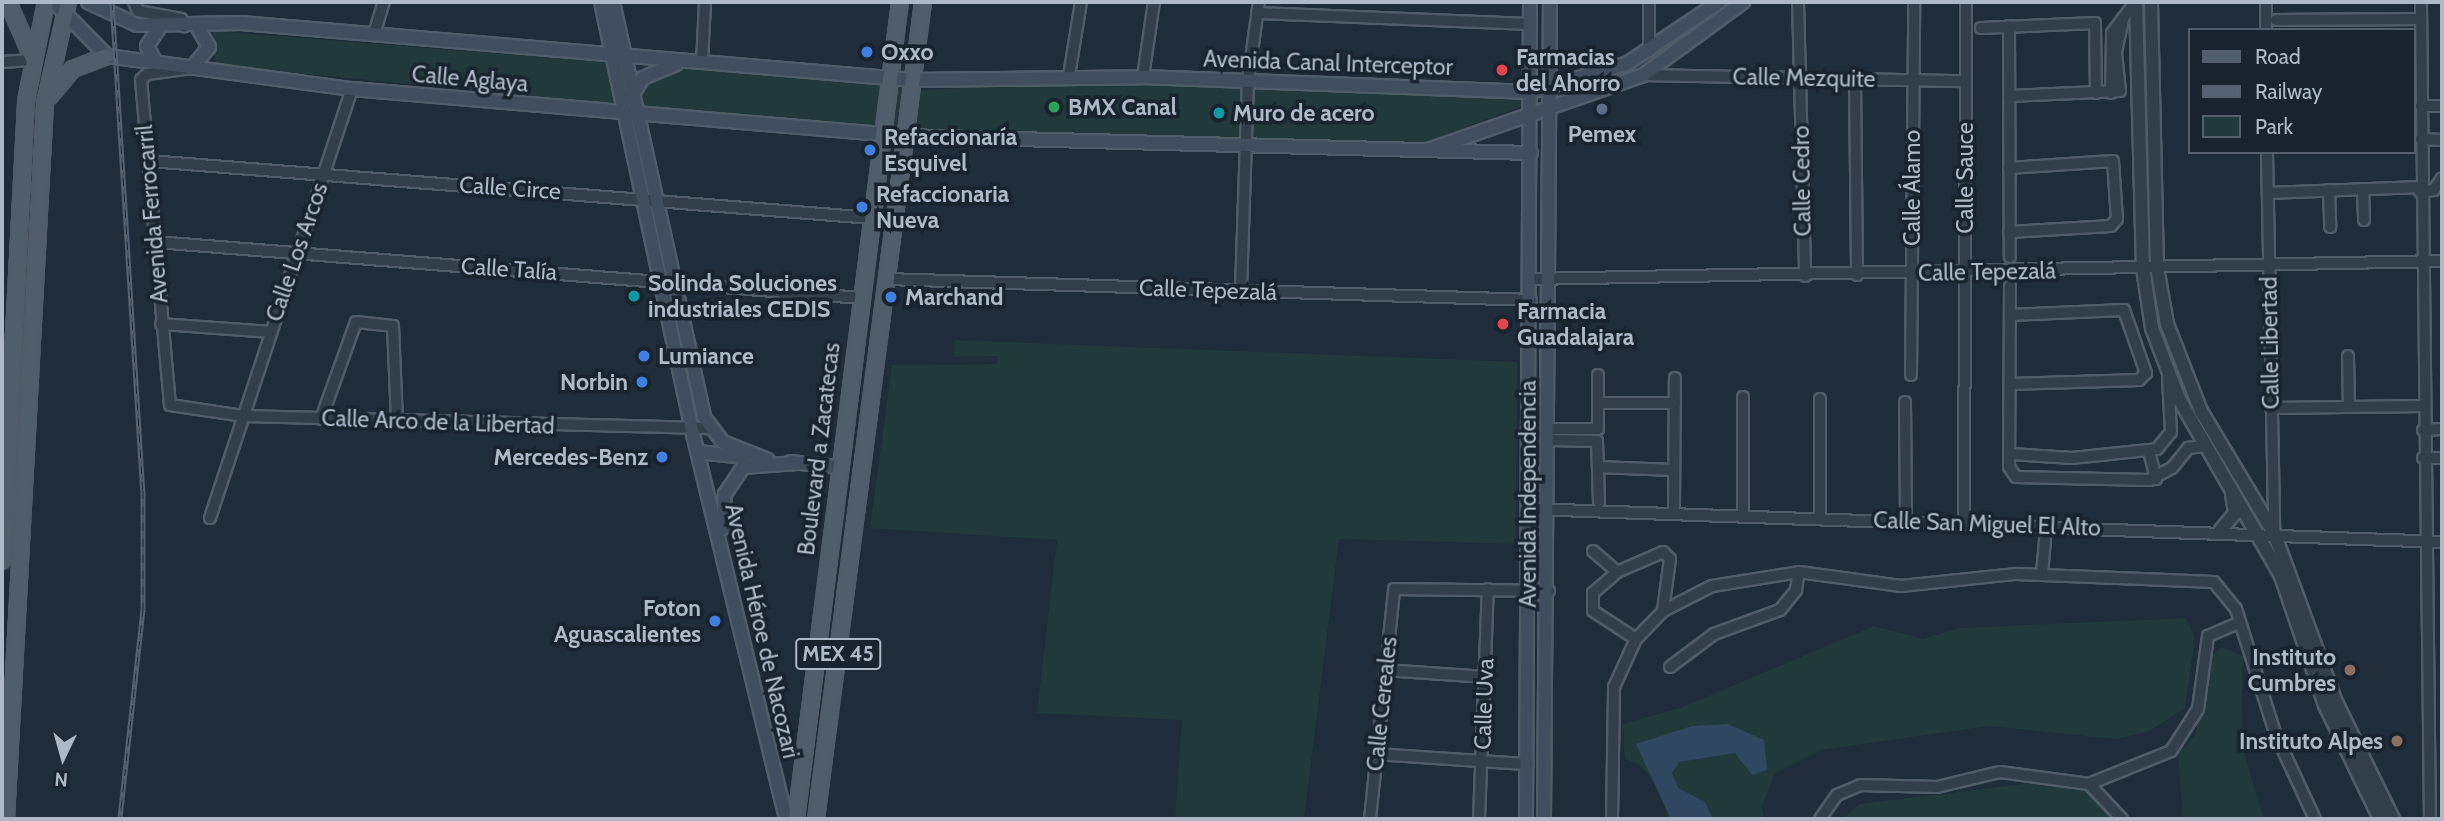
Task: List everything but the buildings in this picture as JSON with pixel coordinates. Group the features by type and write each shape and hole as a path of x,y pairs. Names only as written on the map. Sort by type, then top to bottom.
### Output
{"main road":[{"path":"8,2 32,59"},
{"path":"2,561 6,375 32,59 46,2"},
{"path":"45,103 73,69 107,56 66,8 54,2"},
{"name":"Calle Aglaya","path":"88,2 137,24 160,27 374,34 913,80"},
{"name":"Avenida Héroe de Nacozari","path":"601,2 633,92 631,113"},
{"name":"Avenida Héroe de Nacozari","path":"613,2 619,55 667,281 692,430 786,819"},
{"name":"Boulevard a Zacatecas","path":"796,819 900,2"},
{"name":"Boulevard a Zacatecas","path":"817,817 923,2"},
{"name":"Avenida Independencia","path":"1527,819 1531,590 1531,2"},
{"name":"Avenida Independencia","path":"1544,819 1549,591 1550,2"},
{"name":"Avenida Canal Interceptor","path":"913,80 1143,77 1531,92 1649,51 1720,2"},
{"path":"1424,151 1549,103 1643,75 1743,2"},
{"path":"6,819 45,103 66,8"},
{"path":"190,26 209,47 192,68"},
{"path":"155,61 147,46 160,27"},
{"name":"Calle Aglaya","path":"107,56 352,89 906,136"},
{"path":"633,92 664,66 698,62"},
{"path":"906,136 1531,153"},
{"name":"Avenida Héroe de Nacozari","path":"667,281 709,428"},
{"path":"709,428 736,449 768,460"},
{"path":"698,452 839,467 858,495"},
{"path":"723,550 723,506 734,475 752,463 797,463"}],"street":[{"path":"134,2 138,11 181,19 190,26"},
{"path":"374,34 384,2"},
{"path":"698,62 705,2"},
{"path":"1069,76 1081,2"},
{"path":"1143,77 1154,2"},
{"path":"1649,2 1649,51"},
{"name":"Calle Cedro","path":"1798,2 1805,276"},
{"name":"Calle Álamo","path":"1911,375 1914,2"},
{"name":"Calle Sauce","path":"1964,523 1966,2"},
{"path":"2009,96 2111,93 2110,41 2135,2"},
{"path":"2011,454 2072,458 2149,451 2164,444 2171,432 2168,374 2143,268 2135,2"},
{"path":"2151,2 2157,267 2166,324 2189,387 2274,533 2336,702 2393,819"},
{"path":"2266,2 2266,28"},
{"path":"2421,2 2420,189 2430,819"},
{"path":"1241,290 1244,146 1248,80 1258,7 1531,24"},
{"path":"2276,20 2421,19"},
{"path":"1982,28 2095,23 2096,93"},
{"path":"2009,26 2010,257"},
{"path":"2,62 32,59"},
{"name":"Avenida Ferrocarril","path":"169,404 142,76 192,68"},
{"name":"Calle Mezquite","path":"1643,75 1966,81"},
{"path":"1855,79 1857,275"},
{"name":"Calle Los Arcos","path":"210,517 352,89"},
{"path":"2421,106 2442,106"},
{"path":"2421,139 2442,140"},
{"name":"Calle Libertad","path":"2267,154 2274,533"},
{"name":"Calle Circe","path":"149,161 872,218"},
{"path":"2009,168 2113,161 2117,219 2111,226 2009,232"},
{"path":"2268,193 2363,189 2434,190 2442,178"},
{"path":"2363,189 2364,220"},
{"path":"2329,190 2330,227"},
{"name":"Calle Talía","path":"156,242 862,298"},
{"name":"Calle Tepezalá","path":"1531,279 1964,274 2442,261"},
{"name":"Calle Tepezalá","path":"886,279 1531,300"},
{"path":"2010,286 2010,471 2023,479 2156,478 2188,448 2204,446"},
{"path":"2010,315 2124,310 2146,373 2140,380 2010,384"},
{"path":"321,419 356,322 393,326 397,421"},
{"path":"161,324 270,332"},
{"path":"2348,356 2349,407"},
{"path":"2168,374 2204,446 2260,533 2325,705 2380,819"},
{"path":"1549,434 1594,430 1599,403 1598,375"},
{"path":"1674,507 1675,378"},
{"path":"1743,397 1743,516"},
{"path":"1820,399 1820,519"},
{"path":"1905,402 1906,521"},
{"path":"1599,403 1675,403"},
{"name":"Calle Arco de la Libertad","path":"169,404 244,416 692,430 709,428"},
{"path":"2271,408 2423,406"},
{"path":"2423,429 2442,429"},
{"path":"1549,434 1597,440 1599,502"},
{"path":"2149,451 2156,478"},
{"path":"2423,458 2442,458"},
{"path":"1598,467 1674,470"},
{"path":"2220,531 2235,513 2230,483"},
{"name":"Calle San Miguel El Alto","path":"1531,509 2220,531 2442,542"},
{"path":"2042,574 2045,539"},
{"path":"1593,551 1617,572"},
{"path":"1636,639 1593,611 1590,600 1617,572 1658,551 1669,554 1663,611"},
{"path":"1670,667 1714,634 1780,610 1797,590 1798,572"},
{"path":"1612,819 1614,687 1636,639 1663,611 1737,578 1798,572 1928,587 2042,574 2113,582 2200,577 2228,592 2275,733 2315,819"},
{"name":"Calle Cereales","path":"1370,819 1394,589 1488,589"},
{"path":"1488,589 1549,591"},
{"name":"Calle Uva","path":"1479,819 1488,589"},
{"path":"1820,819 1837,795 1860,785 1937,787 2000,772 2089,784 2171,751 2198,709 2208,636 2239,623"},
{"path":"1385,670 1485,677"},
{"path":"1377,754 1528,764"},
{"path":"2089,784 2122,819"}],"green space":[{"path":"213,31 606,62 615,104 215,65"},
{"path":"695,65 922,90 1107,82 1522,94 1525,105 1421,144 916,132 640,109 637,97 654,79"},
{"path":"955,340 1517,362 1516,544 1339,539 1304,819 1175,819 1182,720 1037,713 1057,540 870,528 892,365 997,364 997,356 954,357"},
{"path":"2186,618 2195,638 2185,708 2148,732 2116,739 1989,726 1821,750 1775,773 1762,806 1764,819 1667,819 1660,789 1640,765 1625,759 1623,724 1680,708 1874,626 1923,639 1959,628"},
{"path":"2222,647 2243,656 2241,744 2264,819 2183,819 2178,754 2196,734 2206,660"},
{"path":"2049,781 2092,793 2120,819 1843,819 1859,804"}],"water":[{"path":"1728,724 1764,740 1767,770 1752,775 1735,753 1679,762 1672,773 1678,788 1705,802 1713,819 1671,819 1636,744 1692,726"}],"railway":[{"path":"112,2 143,491 143,609 120,819"}],"place":[{"name":"Oxxo","path":"867,52"},
{"name":"Farmacias del Ahorro","path":"1502,70"},
{"name":"BMX Canal","path":"1054,107"},
{"name":"Pemex","path":"1602,109"},
{"name":"Muro de acero","path":"1219,113"},
{"name":"Refaccionaría Esquivel","path":"870,150"},
{"name":"Refaccionaria Nueva","path":"862,207"},
{"name":"Solinda Soluciones industriales CEDIS","path":"634,296"},
{"name":"Marchand","path":"891,297"},
{"name":"Farmacia Guadalajara","path":"1503,324"},
{"name":"Lumiance","path":"644,356"},
{"name":"Norbin","path":"642,382"},
{"name":"Mercedes-Benz","path":"662,457"},
{"name":"Foton Aguascalientes","path":"715,621"},
{"name":"Instituto Cumbres","path":"2350,670"},
{"name":"Instituto Alpes","path":"2397,741"}]}
